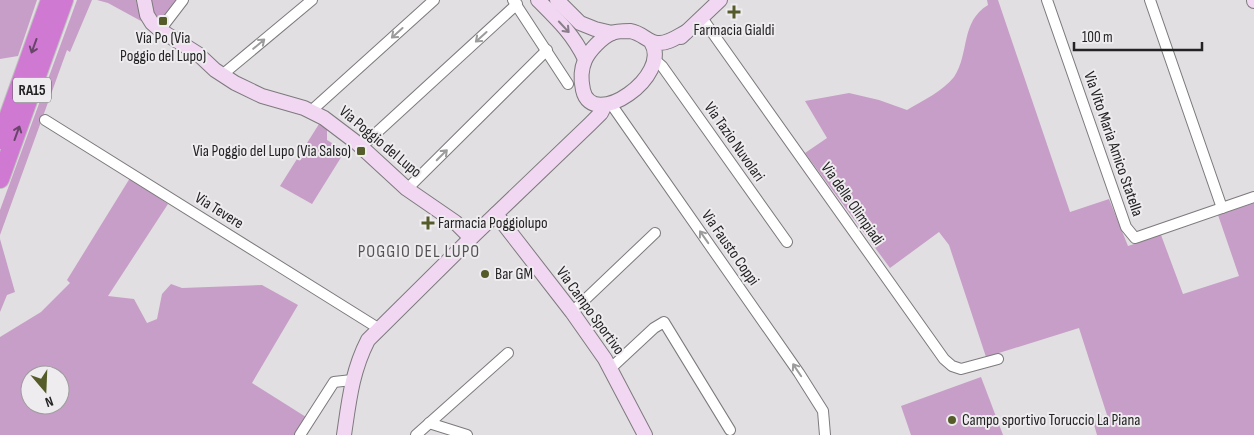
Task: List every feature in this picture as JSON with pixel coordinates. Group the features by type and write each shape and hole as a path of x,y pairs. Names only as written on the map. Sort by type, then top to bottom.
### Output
{"highway":[{"name":"RA15","path":"0,140 50,0"},
{"name":"RA15","path":"0,179 64,0"}],"main road":[{"name":"Via Poggio del Lupo","path":"144,0 147,15 160,30 198,54 222,75 262,96 311,111 324,118 408,189 455,222 471,238"},
{"path":"538,0 567,29 585,59"},
{"path":"557,0 580,23 612,33 628,31 640,33 654,51"},
{"path":"344,435 352,380 358,358 368,340 378,328 608,105 620,100 642,82 659,43 668,42 686,32 720,0"},
{"path":"590,124 592,111 584,93 582,70 585,59 602,40 612,33"},
{"path":"589,101 608,105"},
{"name":"Via Campo Sportivo","path":"496,214 572,312 611,368 645,435"}],"street":[{"path":"160,30 183,0"},
{"path":"222,75 312,0"},
{"path":"311,111 434,0"},
{"name":"Via Vito Maria Amico Statella","path":"1047,0 1126,227 1134,238 1222,208"},
{"path":"1150,0 1222,208 1254,197"},
{"path":"360,147 515,2 568,84"},
{"name":"Via delle Olimpiadi","path":"702,18 944,358 952,366 961,369 998,359"},
{"path":"408,189 547,50"},
{"name":"Via Tazio Nuvolari","path":"654,51 662,66 787,242"},
{"name":"Via Fausto Coppi","path":"608,105 799,373 823,411 825,435"},
{"name":"Via Tevere","path":"45,120 378,328"},
{"path":"572,312 655,233"},
{"path":"611,368 654,328 664,322 730,430"},
{"path":"416,435 508,353"},
{"path":"300,435 334,382 352,380"},
{"path":"429,423 467,435"}],"shaded area":[{"path":"0,0 37,0 18,56 0,59"},
{"path":"77,0 92,0 70,52 67,50 0,235 0,210"},
{"path":"97,0 136,0 141,21 108,3"},
{"path":"151,0 176,0 160,21 153,11"},
{"path":"987,0 998,0 1070,212 1109,199 1128,246 1161,235 1183,294 1239,276 1218,215 1254,203 1254,435 1097,435 1093,421 1107,415 1079,328 986,357 949,245 939,232 890,268 805,153 827,138 805,101 849,93 879,100 907,110 938,91 954,77 959,68 969,29 979,12 988,5"},
{"path":"319,124 327,129 327,140 345,151 312,204 280,186"},
{"path":"130,178 168,204 108,296 134,299 147,323 157,319 162,294 171,284 182,288 262,285 298,305 252,383 306,417 295,435 0,435 0,337 41,312 70,283 67,280"},
{"path":"0,239 15,292 7,295 0,312"},
{"name":"Campo sportivo Toruccio La Piana","path":"981,377 1003,435 911,435 901,406"}],"place":[{"name":"Farmacia Gialdi","path":"734,12"},
{"name":"Via Po (Via Poggio del Lupo)","path":"163,21"},
{"name":"Via Poggio del Lupo (Via Salso)","path":"361,151"},
{"name":"Farmacia Poggiolupo","path":"428,223"},
{"name":"Bar GM","path":"485,274"},
{"name":"Campo sportivo Toruccio La Piana","path":"952,420"}],"district":[{"name":"POGGIO DEL LUPO","path":"419,251"}]}
